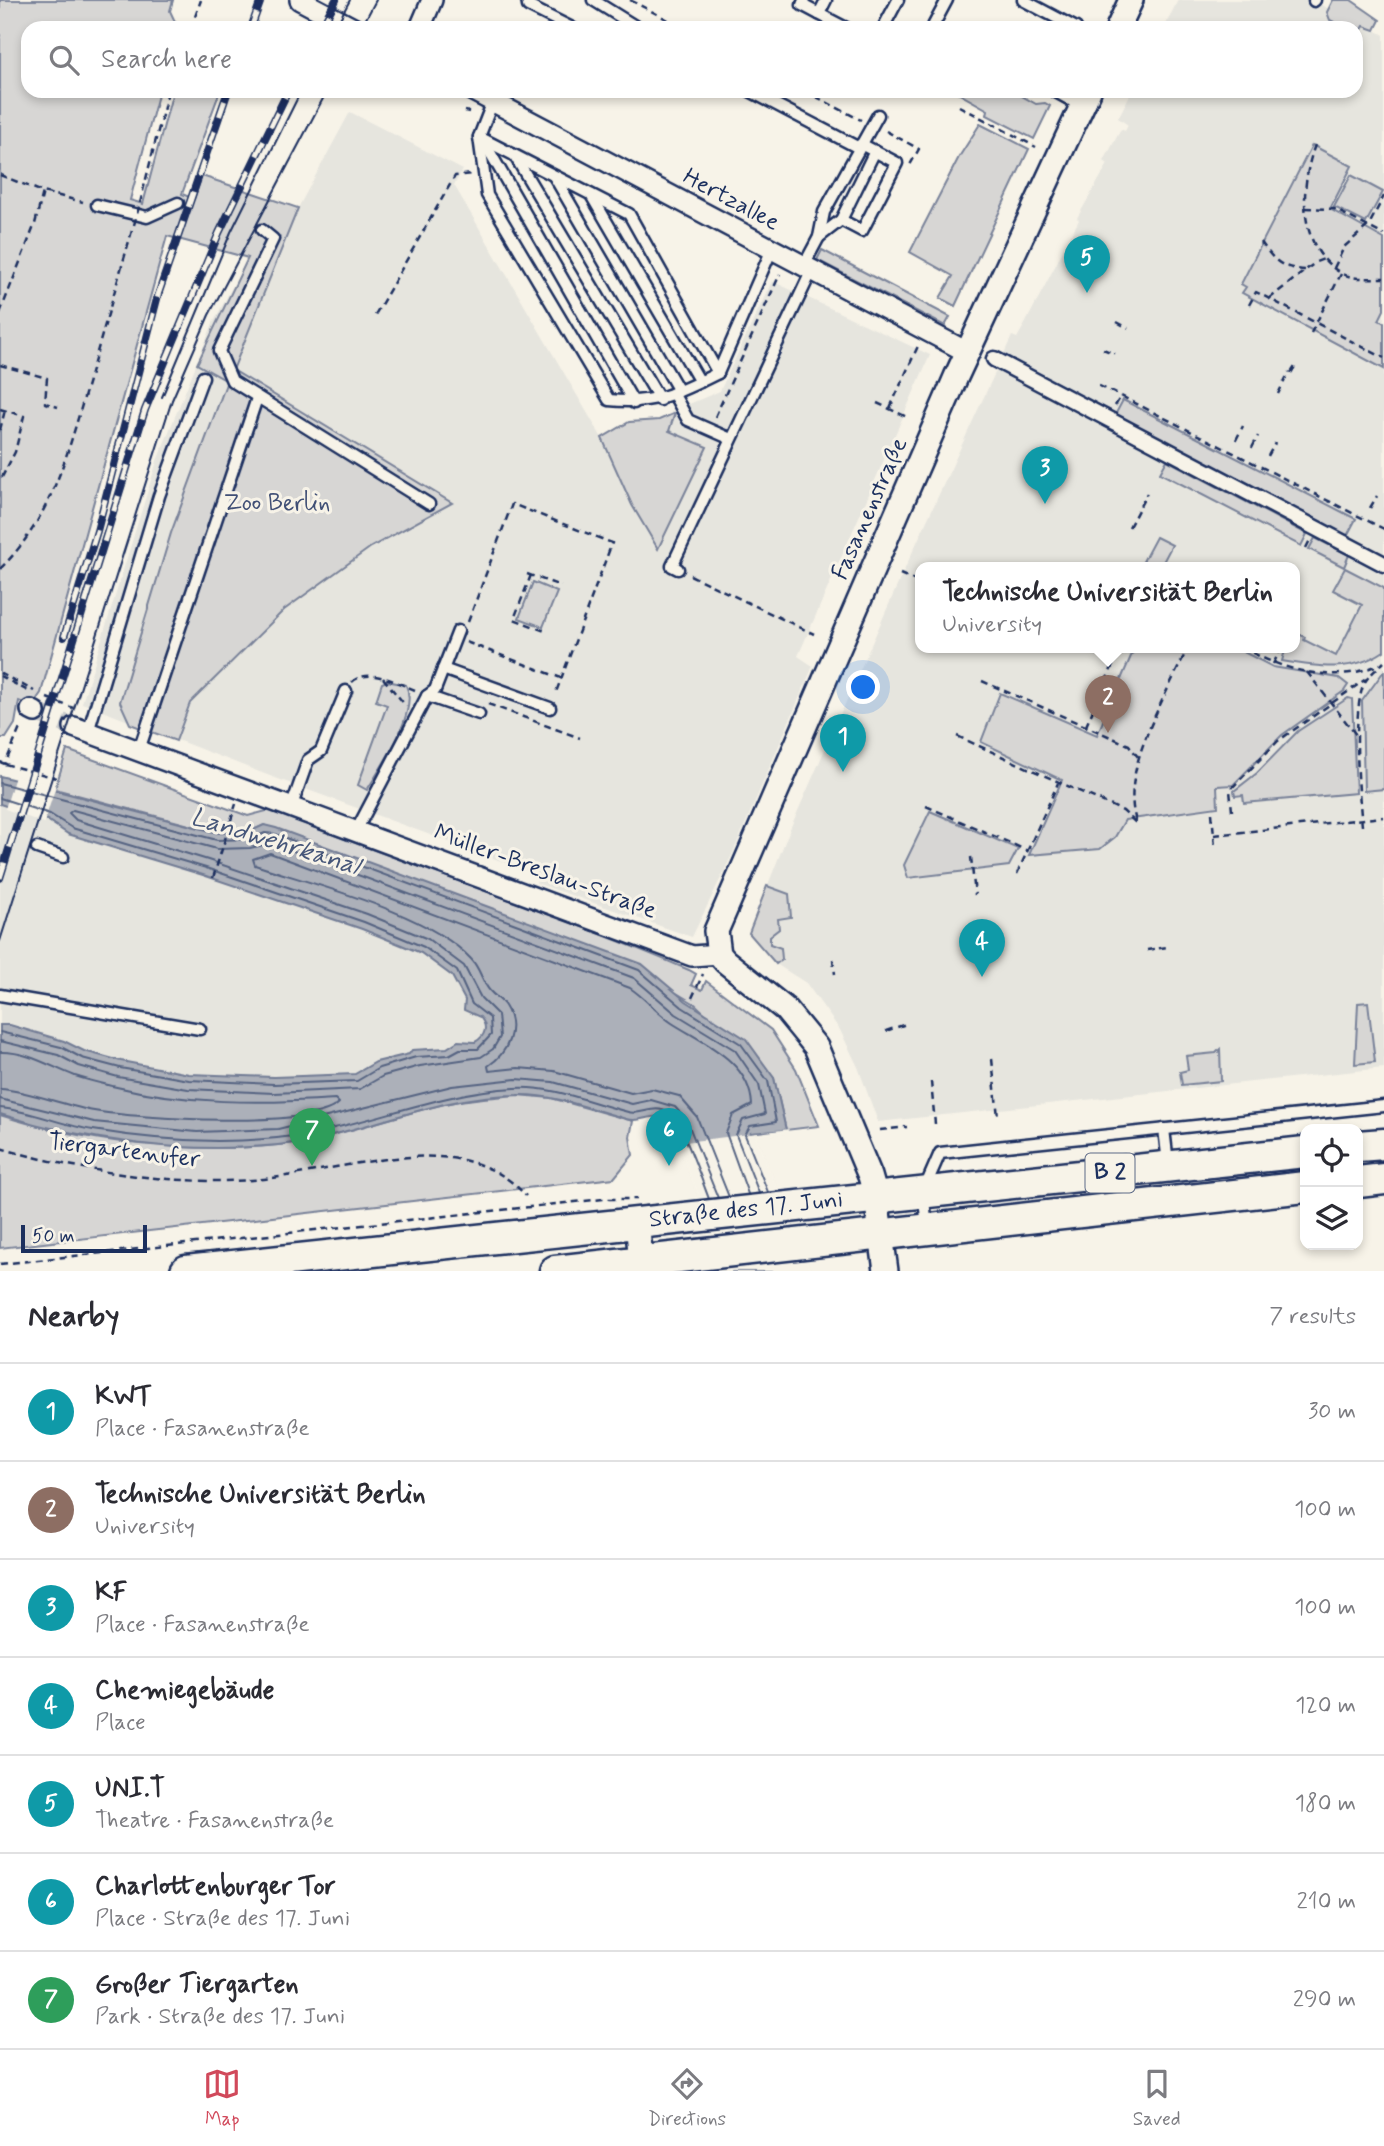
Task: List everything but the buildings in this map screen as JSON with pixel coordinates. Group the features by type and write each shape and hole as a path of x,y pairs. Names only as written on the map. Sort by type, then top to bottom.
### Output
{"main road":[{"path":"1363,1146 1384,1144"},
{"name":"Straße des 17. Juni","path":"573,1253 642,1212 692,1216 1300,1153"},
{"path":"1363,1181 1384,1179"},
{"name":"Straße des 17. Juni","path":"186,1271 573,1253 642,1266 699,1255 1300,1189"}],"street":[{"path":"300,0 340,21"},
{"path":"423,21 432,0"},
{"path":"1122,21 1132,0"},
{"name":"Hertzallee","path":"486,98 791,263 967,352"},
{"name":"Fasanenstraße","path":"719,954 716,940 718,921 967,352 1085,99"},
{"path":"994,359 1384,564"},
{"name":"Müller-Breslau-Straße","path":"85,725 139,750 291,808 692,956 719,954"},
{"path":"719,954 734,970 785,1009 816,1047 876,1197 886,1271"},
{"path":"642,1212 642,1266"}],"lane":[{"path":"527,0 528,6 558,21"},
{"path":"593,0 605,3 629,21"},
{"path":"804,0 802,5 832,21"},
{"path":"819,14 826,0"},
{"path":"887,21 898,0"},
{"path":"936,21 947,0"},
{"path":"1023,0 1063,21"},
{"path":"765,98 897,163 862,231 841,220"},
{"path":"493,102 481,138 487,195 609,400 634,403 660,400 718,373 791,263 841,220 875,150"},
{"path":"819,237 824,212 878,115"},
{"path":"481,138 629,214 718,373"},
{"path":"481,138 634,403"},
{"path":"515,157 660,400"},
{"path":"553,176 676,392 688,420 731,439"},
{"path":"590,195 700,382"},
{"path":"97,205 147,217 178,203"},
{"path":"262,230 273,239 219,351 232,381 429,504"},
{"path":"678,569 672,566 731,439 791,263"},
{"path":"85,725 159,496 203,377"},
{"path":"139,750 257,398"},
{"path":"356,831 427,696 435,690 457,635"},
{"path":"443,669 550,708"},
{"path":"291,808 308,760 321,751 345,691"},
{"path":"427,696 479,714"},
{"path":"37,848 63,858"},
{"path":"0,995 200,1029"},
{"path":"927,1230 923,1192 940,1153 1384,1106"},
{"path":"1164,1129 1168,1167"}],"path":[{"path":"194,21 201,0"},
{"path":"630,0 670,21"},
{"path":"0,569 21,548 40,521 60,479 134,225 166,98"},
{"path":"958,106 1036,147"},
{"path":"1315,145 1306,180 1305,208 1309,229 1326,258 1341,273 1384,278"},
{"path":"375,315 454,176 471,174"},
{"path":"0,175 43,192 97,205"},
{"path":"0,313 35,224 43,192"},
{"path":"1334,268 1344,247 1367,226 1384,196"},
{"path":"1305,208 1334,209 1384,236"},
{"path":"1261,242 1274,261 1286,269 1307,270"},
{"path":"1269,299 1326,258"},
{"path":"710,430 791,263"},
{"path":"1311,333 1341,273"},
{"path":"1249,305 1256,292 1384,358"},
{"path":"1117,322 1128,328"},
{"path":"890,408 918,346"},
{"path":"1103,349 1115,354"},
{"path":"0,365 47,378 45,403 58,407"},
{"path":"1278,394 1296,365"},
{"path":"1099,386 1384,529"},
{"path":"1109,419 1121,396"},
{"path":"877,403 909,418"},
{"path":"0,409 24,416 15,452 0,481"},
{"path":"0,430 5,410"},
{"path":"1236,440 1243,426"},
{"path":"1252,448 1258,436"},
{"path":"1268,456 1275,443"},
{"path":"1129,527 1147,493"},
{"path":"1370,508 1377,496"},
{"path":"457,635 464,634 512,504 612,543 550,708"},
{"path":"491,561 497,562"},
{"path":"678,569 814,634"},
{"path":"545,631 514,619 529,574 561,586"},
{"path":"900,574 915,580"},
{"path":"457,635 561,678"},
{"path":"1086,726 1118,653"},
{"path":"957,736 1123,811 1137,824 1131,806 1138,758 1185,653"},
{"path":"1253,653 1273,664 1307,672 1350,675 1384,663"},
{"path":"1273,664 1279,653"},
{"path":"1232,811 1230,790 1278,741 1366,680 1384,663"},
{"path":"1307,672 1358,737"},
{"path":"0,674 33,705 85,725"},
{"path":"345,691 355,679 383,678 427,696"},
{"path":"383,678 406,706"},
{"path":"1362,826 1358,737 1360,697 1366,680"},
{"path":"982,681 1129,745 1138,758"},
{"path":"479,714 485,703 580,738"},
{"path":"5,764 33,705"},
{"path":"0,762 56,778"},
{"path":"1017,874 1058,783"},
{"path":"926,806 1028,851"},
{"path":"1212,813 1215,848"},
{"path":"213,878 232,817"},
{"path":"1214,835 1384,817"},
{"path":"971,857 975,895"},
{"path":"1147,950 1168,947"},
{"path":"833,958 835,974"},
{"path":"692,998 704,974"},
{"path":"886,1031 906,1024"},
{"path":"992,1059 998,1117"},
{"path":"931,1082 935,1124"},
{"path":"880,1130 907,1127"},
{"name":"Tiergartenufer","path":"0,1148 36,1158 171,1179 253,1180 412,1156 443,1157 480,1166 511,1179 526,1196"},
{"path":"0,1264 616,1198 642,1212"}],"shaded area":[{"path":"1178,0 1312,0 1329,9 1333,0 1351,0 1380,20 1375,30 1384,35 1384,1068 878,1122 858,1067 840,1030 806,983 776,964 749,933 790,829 901,577 1012,336 1017,338 1025,324 1079,220 1077,218 1108,164 1104,161 1121,129 1125,131 1128,125 1118,118 1128,98 1363,98 1363,21 1168,21"},
{"path":"350,112 463,170 454,185 602,438 629,422 660,420 674,414 670,412 720,391 772,281 930,355 798,656 813,666 732,855 692,937 536,883 539,875 82,703 157,461 213,323 277,203 298,208"},
{"path":"0,804 47,820 69,834 203,875 362,929 421,953 452,976 459,991 484,1022 483,1035 472,1043 458,1041 447,1048 412,1050 409,1054 376,1062 355,1074 274,1077 189,1074 121,1061 84,1051 64,1041 10,1025 0,1025"}],"green space":[{"name":"Zoo Berlin","path":"0,0 173,0 170,11 175,21 21,21 21,98 157,98 130,200 143,204 171,98 217,98 182,194 194,199 202,176 298,208 233,370 452,503 371,547 284,610 190,703 176,741 130,724 120,702 171,533 227,381 197,364 248,258 167,236 41,693 32,706 19,701 15,724 6,738 0,738"},
{"path":"1333,0 1351,0 1380,20 1375,30 1363,28 1363,21 1332,21 1327,12"},
{"path":"967,98 1025,98 1036,104 1045,103 1050,106 1034,139 987,115 988,110"},
{"path":"980,124 1029,149 955,306 940,298 953,276 910,252 959,157"},
{"path":"1312,145 1352,166 1330,209 1384,239 1384,310 1379,320 1384,323 1384,369 1242,293 1246,287 1241,284"},
{"path":"1351,175 1383,192 1366,223 1334,207"},
{"path":"822,250 950,317 945,326 817,260"},
{"path":"1123,400 1356,519 1347,536 1115,415"},
{"path":"675,413 669,431 707,447 658,549 632,505 602,438 629,422 659,420"},
{"path":"1167,460 1307,534 1301,546 1160,473"},
{"path":"1156,537 1172,545 1163,562 1143,562"},
{"path":"1315,538 1349,555 1344,567 1309,549"},
{"path":"1345,568 1384,588 1384,651 1360,663 1347,665 1322,666 1282,661 1284,653 1300,653 1300,634 1305,637 1304,640 1336,656 1362,605 1333,590"},
{"path":"533,582 557,592 543,627 519,618"},
{"path":"1132,653 1246,653 1273,667 1339,678 1348,685 1344,691 1282,735 1233,785 1217,786 1218,807 1125,820 1115,837 1100,849 1029,855 1062,780 981,742 1000,693 1097,735"},
{"path":"1384,671 1384,789 1364,791 1362,701"},
{"path":"387,681 406,685 409,696 407,709 397,739 367,790 358,785 387,705 376,701 382,683"},
{"path":"1348,698 1352,699 1356,793 1244,803 1243,795 1235,796 1234,791 1257,773 1298,731"},
{"path":"67,750 248,816 270,810 585,928 689,970 696,974 691,985 702,990 706,981 771,1030 796,1069 819,1126 786,1130 774,1078 695,1004 678,994 264,825 249,832 219,833 55,789"},
{"path":"930,811 1018,849 1009,866 908,878 904,865"},
{"path":"767,886 789,894 791,917 778,919 779,929 770,936 770,944 781,948 782,959 776,964 749,933"},
{"path":"1368,1002 1375,1062 1355,1064 1358,1003"},
{"path":"1220,1049 1221,1081 1182,1085 1180,1072 1188,1070 1186,1056 1216,1053"},
{"path":"517,1095 551,1098 633,1121 630,1137 633,1155 614,1178 0,1248 0,1115 67,1133 138,1144 243,1147 300,1142 454,1102"}],"water":[{"name":"Landwehrkanal","path":"0,776 218,833 249,832 264,825 276,828 642,964 686,1001 746,1039 774,1078 786,1130 751,1133 808,1271 732,1271 673,1128 666,1121 655,1117 626,1119 572,1103 531,1095 487,1097 427,1108 308,1140 278,1145 208,1148 173,1147 102,1138 33,1124 0,1114 0,1025 10,1025 64,1041 84,1051 121,1061 189,1074 274,1077 355,1074 376,1062 409,1054 412,1050 447,1048 458,1041 475,1042 484,1034 485,1027 480,1017 464,1010 465,1000 452,976 421,953 362,929 203,875 68,834 47,820 0,804"}],"pier":[{"path":"15,776 56,786 44,823 5,809"},
{"path":"789,1129 786,1133 756,1136 811,1271 728,1271 677,1143"}],"tunnel":[{"path":"35,712 74,727"}],"tram line":[{"path":"339,21 350,0"},
{"path":"365,21 376,0"},
{"path":"162,397 231,232 298,98"},
{"path":"0,941 172,400 209,315 323,98"}],"railway":[{"path":"254,21 261,0"},
{"path":"325,21 336,0"},
{"path":"64,637 97,531 158,295 226,98"},
{"path":"0,878 145,410 219,233 285,98"}],"place":[{"name":"UNI.T","path":"1087,293"},
{"name":"KF","path":"1045,504"},
{"name":"Technische Universität Berlin","path":"1108,733"},
{"name":"KWT","path":"843,772"},
{"name":"Chemiegebäude","path":"982,977"},
{"name":"Großer Tiergarten","path":"312,1166"},
{"name":"Charlottenburger Tor","path":"669,1166"}]}
